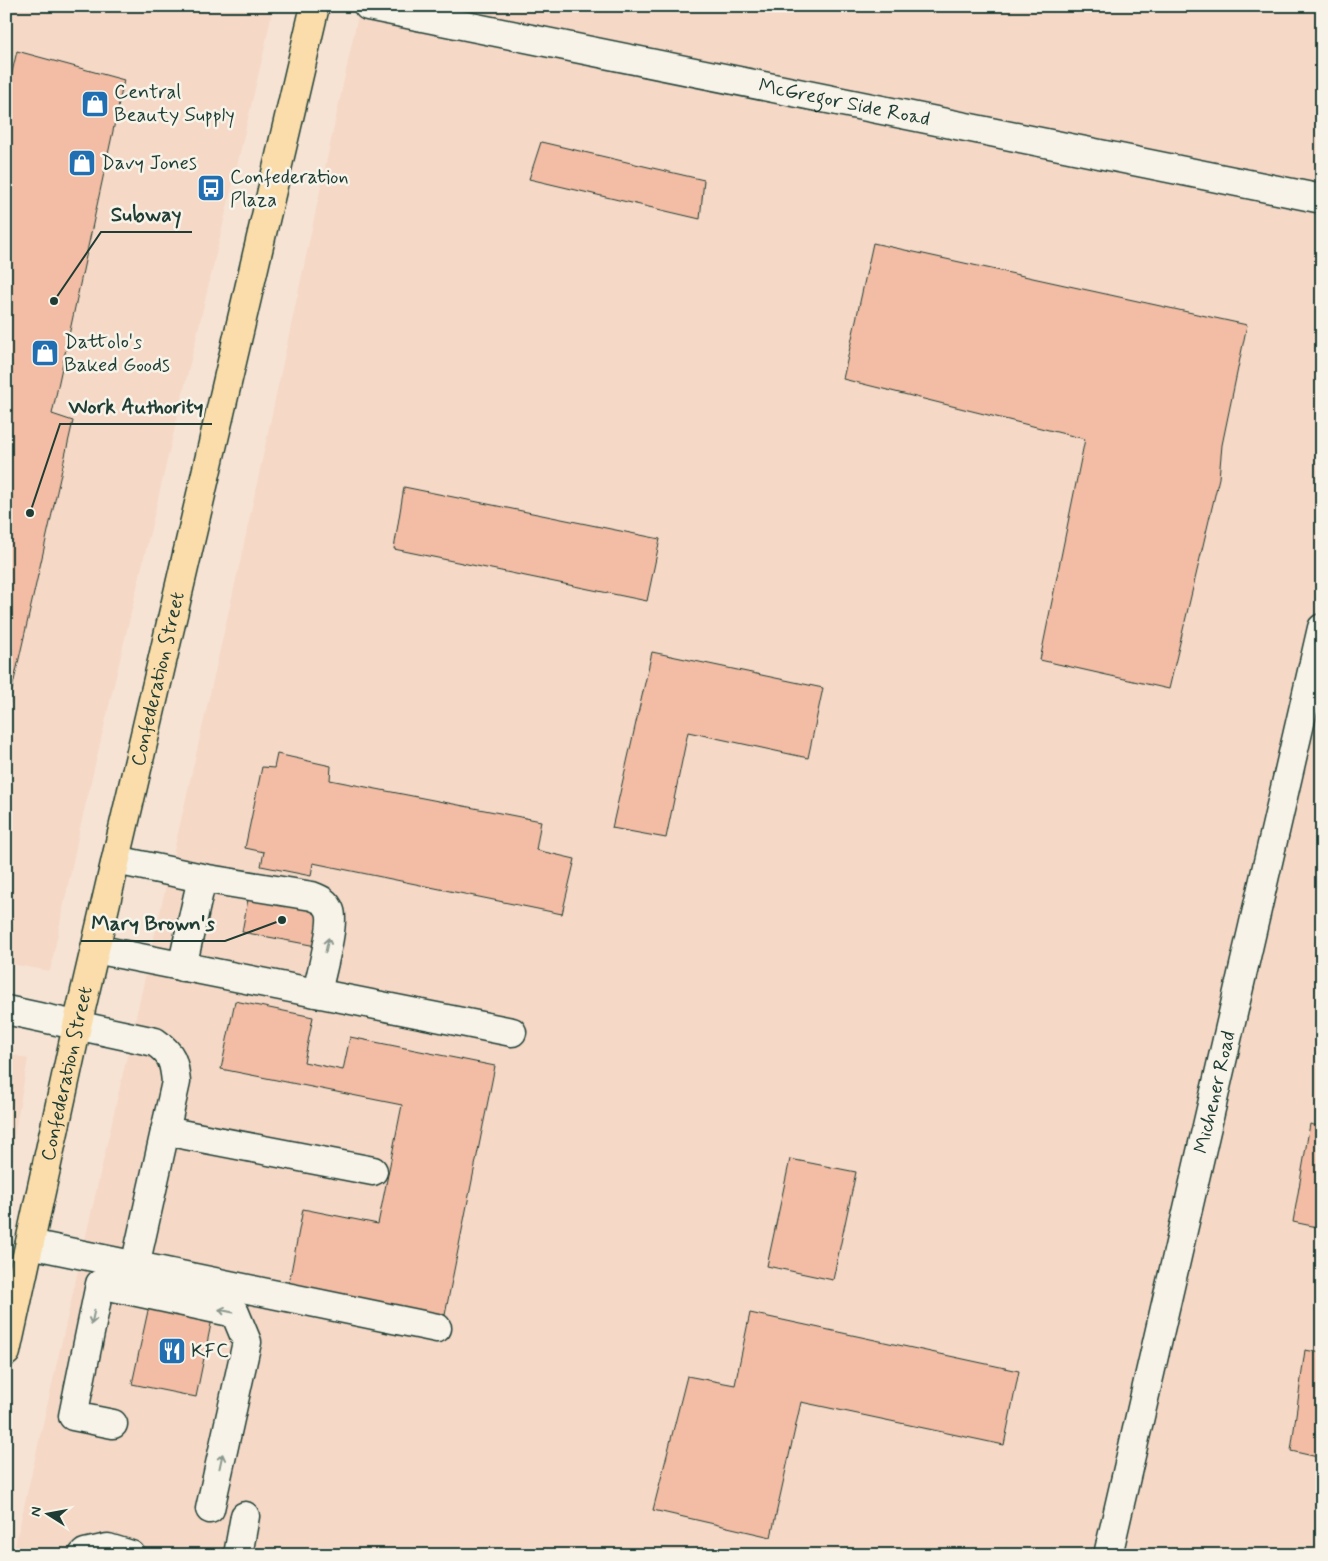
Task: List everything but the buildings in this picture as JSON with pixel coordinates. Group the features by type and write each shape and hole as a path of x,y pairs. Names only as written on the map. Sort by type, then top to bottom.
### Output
{"main road":[{"name":"Confederation Street","path":"6,1352 95,949 315,6"}],"street":[{"name":"McGregor Side Road","path":"368,6 1322,199"},
{"name":"Michener Road","path":"1108,1555 1322,628"},
{"path":"116,860 202,878 312,896 324,901 330,910 331,923 317,993"},
{"path":"182,966 202,878"},
{"path":"95,949 512,1032"},
{"path":"6,1010 155,1042 167,1051 174,1064 176,1082 136,1266"},
{"path":"165,1131 373,1171"},
{"path":"30,1244 437,1328"},
{"path":"113,1424 73,1416 100,1284 234,1313 247,1342 210,1508"},
{"path":"238,1555 245,1516"},
{"path":"83,1555 108,1548 131,1555"}],"shaded area":[{"path":"6,6 273,6 264,51 80,828 50,971 6,963"},
{"path":"360,6 1322,6 1322,1555 13,1555 241,558"},
{"path":"6,1053 28,1059 6,1180"}],"place":[{"name":"Central Beauty Supply","path":"95,104"},
{"name":"Davy Jones","path":"82,163"},
{"name":"Confederation Plaza","path":"211,188"},
{"name":"Subway","path":"54,301"},
{"name":"Dattolo's Baked Goods","path":"45,353"},
{"name":"Work Authority","path":"30,513"},
{"name":"Mary Brown's","path":"282,920"},
{"name":"KFC","path":"172,1351"}]}
